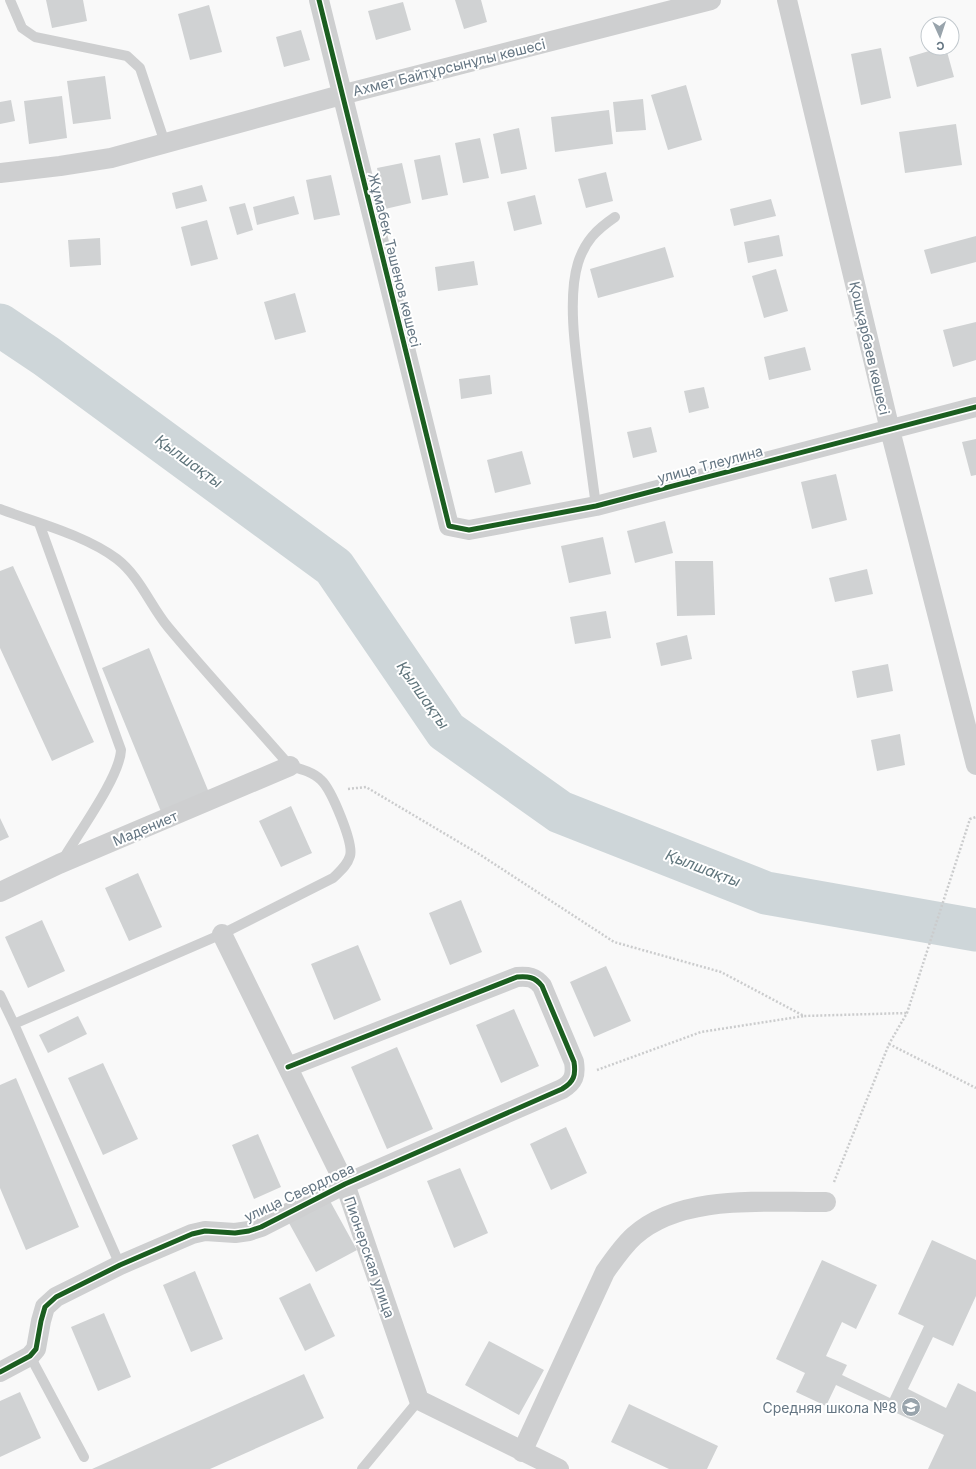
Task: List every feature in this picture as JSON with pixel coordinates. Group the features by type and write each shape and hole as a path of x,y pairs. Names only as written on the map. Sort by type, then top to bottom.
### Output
{"street":[{"name":"Жұмабек Тәшенов көшесі","path":"319,0 341,95 449,526"},
{"name":"Ахмет Байтұрсынұлы көшесі","path":"0,173 111,158 341,95 711,0"},
{"name":"Қошқарбаев көшесі","path":"787,0 890,430 976,764"},
{"name":"улица Тлеулина","path":"449,526 469,530 596,506 976,407"},
{"name":"Мадениет","path":"0,892 60,864 290,766"},
{"name":"Пионерская улица","path":"222,934 345,1184 419,1400"},
{"path":"288,1067 517,977 524,976 532,977 542,986 574,1062 574,1079"},
{"name":"улица Свердлова","path":"30,1356 36,1349 39,1341 41,1321 45,1307 56,1297 120,1265 192,1234 205,1231 234,1233 249,1231 261,1227 345,1184 562,1089 574,1079"},
{"path":"522,1452 606,1272 619,1253 635,1235 656,1221 673,1213 704,1205 826,1202"},
{"path":"0,1372 30,1356"},
{"path":"419,1400 559,1469"}],"lane":[{"path":"10,0 22,28 35,37 127,56 140,68 165,143"},
{"path":"596,506 574,338 574,288 578,264 586,244 598,229 615,217"},
{"path":"0,509 100,548 118,560 135,578 167,625 290,766 305,770 321,779 329,792 349,841 350,855 345,868 333,878 222,934 14,1024"},
{"path":"39,523 121,750 121,760 113,778 60,864"},
{"path":"0,995 120,1265"},
{"path":"30,1356 84,1457"},
{"path":"362,1469 419,1400"}],"path":[{"path":"329,792 366,787 479,854 614,942 721,972 804,1016"},
{"path":"826,1202 889,1044 908,1013 970,819 976,817"},
{"path":"574,1079 701,1032 804,1016 908,1013"},
{"path":"889,1044 976,1088"}],"building":[{"path":"46,0 83,0 87,21 52,28"},
{"path":"455,0 481,0 487,22 464,29"},
{"path":"403,2 411,30 376,40 368,11"},
{"path":"209,5 222,52 190,60 178,14"},
{"path":"301,30 310,60 284,67 276,37"},
{"path":"881,48 891,98 861,105 851,54"},
{"path":"920,54 920,56 948,56 954,77 917,87 909,57"},
{"path":"105,76 111,119 73,124 67,81"},
{"path":"686,85 702,140 668,150 651,95"},
{"path":"62,96 67,138 29,144 24,101"},
{"path":"643,99 646,130 616,132 613,102"},
{"path":"11,100 15,121 0,124 0,102"},
{"path":"609,110 613,144 555,152 551,117"},
{"path":"956,124 962,165 905,173 899,132"},
{"path":"519,128 527,169 501,174 493,134"},
{"path":"480,138 489,178 463,183 455,143"},
{"path":"440,155 448,195 422,200 414,160"},
{"path":"402,163 411,203 385,209 377,168"},
{"path":"606,172 613,201 586,208 578,179"},
{"path":"331,175 340,215 314,220 306,180"},
{"path":"202,185 207,201 176,209 172,193"},
{"path":"535,195 542,224 514,231 507,202"},
{"path":"294,196 299,214 257,225 253,207"},
{"path":"771,199 776,216 734,226 730,209"},
{"path":"245,203 253,230 237,235 229,207"},
{"path":"207,220 218,259 191,266 181,227"},
{"path":"779,235 783,256 748,263 744,242"},
{"path":"976,236 976,262 931,274 924,250"},
{"path":"100,238 101,265 70,267 68,240"},
{"path":"665,247 674,277 598,298 590,269"},
{"path":"474,261 478,285 438,291 435,267"},
{"path":"776,269 788,311 764,318 752,276"},
{"path":"295,293 306,332 275,340 264,302"},
{"path":"976,322 976,360 953,367 943,330"},
{"path":"805,347 811,370 769,380 764,357"},
{"path":"490,375 492,394 461,399 459,379"},
{"path":"704,387 709,408 689,413 684,391"},
{"path":"651,427 657,452 633,458 627,432"},
{"path":"976,439 976,475 971,476 962,442"},
{"path":"522,451 531,484 495,493 487,460"},
{"path":"836,474 847,520 812,529 801,482"},
{"path":"665,521 673,553 635,563 627,531"},
{"path":"603,537 611,574 569,583 561,546"},
{"path":"675,561 713,561 715,615 677,616"},
{"path":"13,566 94,742 52,761 0,648 0,571"},
{"path":"867,569 873,594 835,602 829,578"},
{"path":"606,611 611,638 575,644 570,617"},
{"path":"687,635 692,659 661,666 656,643"},
{"path":"149,648 210,795 162,814 102,668"},
{"path":"888,664 893,691 857,698 852,671"},
{"path":"900,734 905,765 877,771 871,740"},
{"path":"291,806 312,853 281,867 259,821"},
{"path":"0,818 9,837 0,841"},
{"path":"138,873 162,927 129,941 105,888"},
{"path":"461,900 482,952 450,965 429,913"},
{"path":"42,920 65,971 28,988 5,937"},
{"path":"358,945 381,1000 334,1020 311,964"},
{"path":"606,966 631,1021 594,1037 570,982"},
{"path":"514,1009 539,1066 501,1083 476,1025"},
{"path":"78,1016 87,1034 48,1053 39,1035"},
{"path":"397,1047 433,1129 387,1149 351,1067"},
{"path":"103,1063 138,1139 103,1155 68,1078"},
{"path":"16,1078 79,1227 26,1250 0,1188 0,1085"},
{"path":"566,1127 587,1173 551,1190 530,1144"},
{"path":"258,1134 281,1187 254,1199 232,1145"},
{"path":"460,1168 488,1233 454,1248 427,1181"},
{"path":"330,1201 357,1250 316,1272 289,1223"},
{"path":"932,1240 976,1260 976,1296 953,1346 933,1337 908,1389 946,1408 958,1383 976,1392 976,1469 928,1469 944,1435 836,1385 826,1406 796,1392 805,1373 776,1359 822,1260 877,1285 856,1329 842,1322 826,1356 847,1365 842,1375 890,1398 924,1326 898,1314"},
{"path":"195,1271 223,1339 191,1352 163,1285"},
{"path":"310,1283 335,1336 305,1351 279,1298"},
{"path":"104,1313 131,1377 98,1391 71,1327"},
{"path":"489,1341 544,1370 519,1415 465,1385"},
{"path":"304,1374 324,1418 210,1469 92,1469"},
{"path":"20,1392 41,1438 0,1457 0,1401"},
{"path":"629,1404 718,1446 707,1469 669,1469 611,1442"}],"waterway":[{"name":"Қылшақты","path":"0,325 46,356 334,567 446,731 560,812 766,893 976,930"}],"cycle path":[{"path":"319,0 449,526 469,530 596,506 976,407"},
{"path":"0,1372 30,1356 36,1349 45,1307 56,1297 120,1265 192,1234 205,1231 235,1233 261,1227 345,1184 562,1089 572,1081 575,1071 574,1062 542,986 534,979 525,977 517,977 288,1067"}],"place":[{"name":"Средняя школа №8","path":"911,1407"}]}
